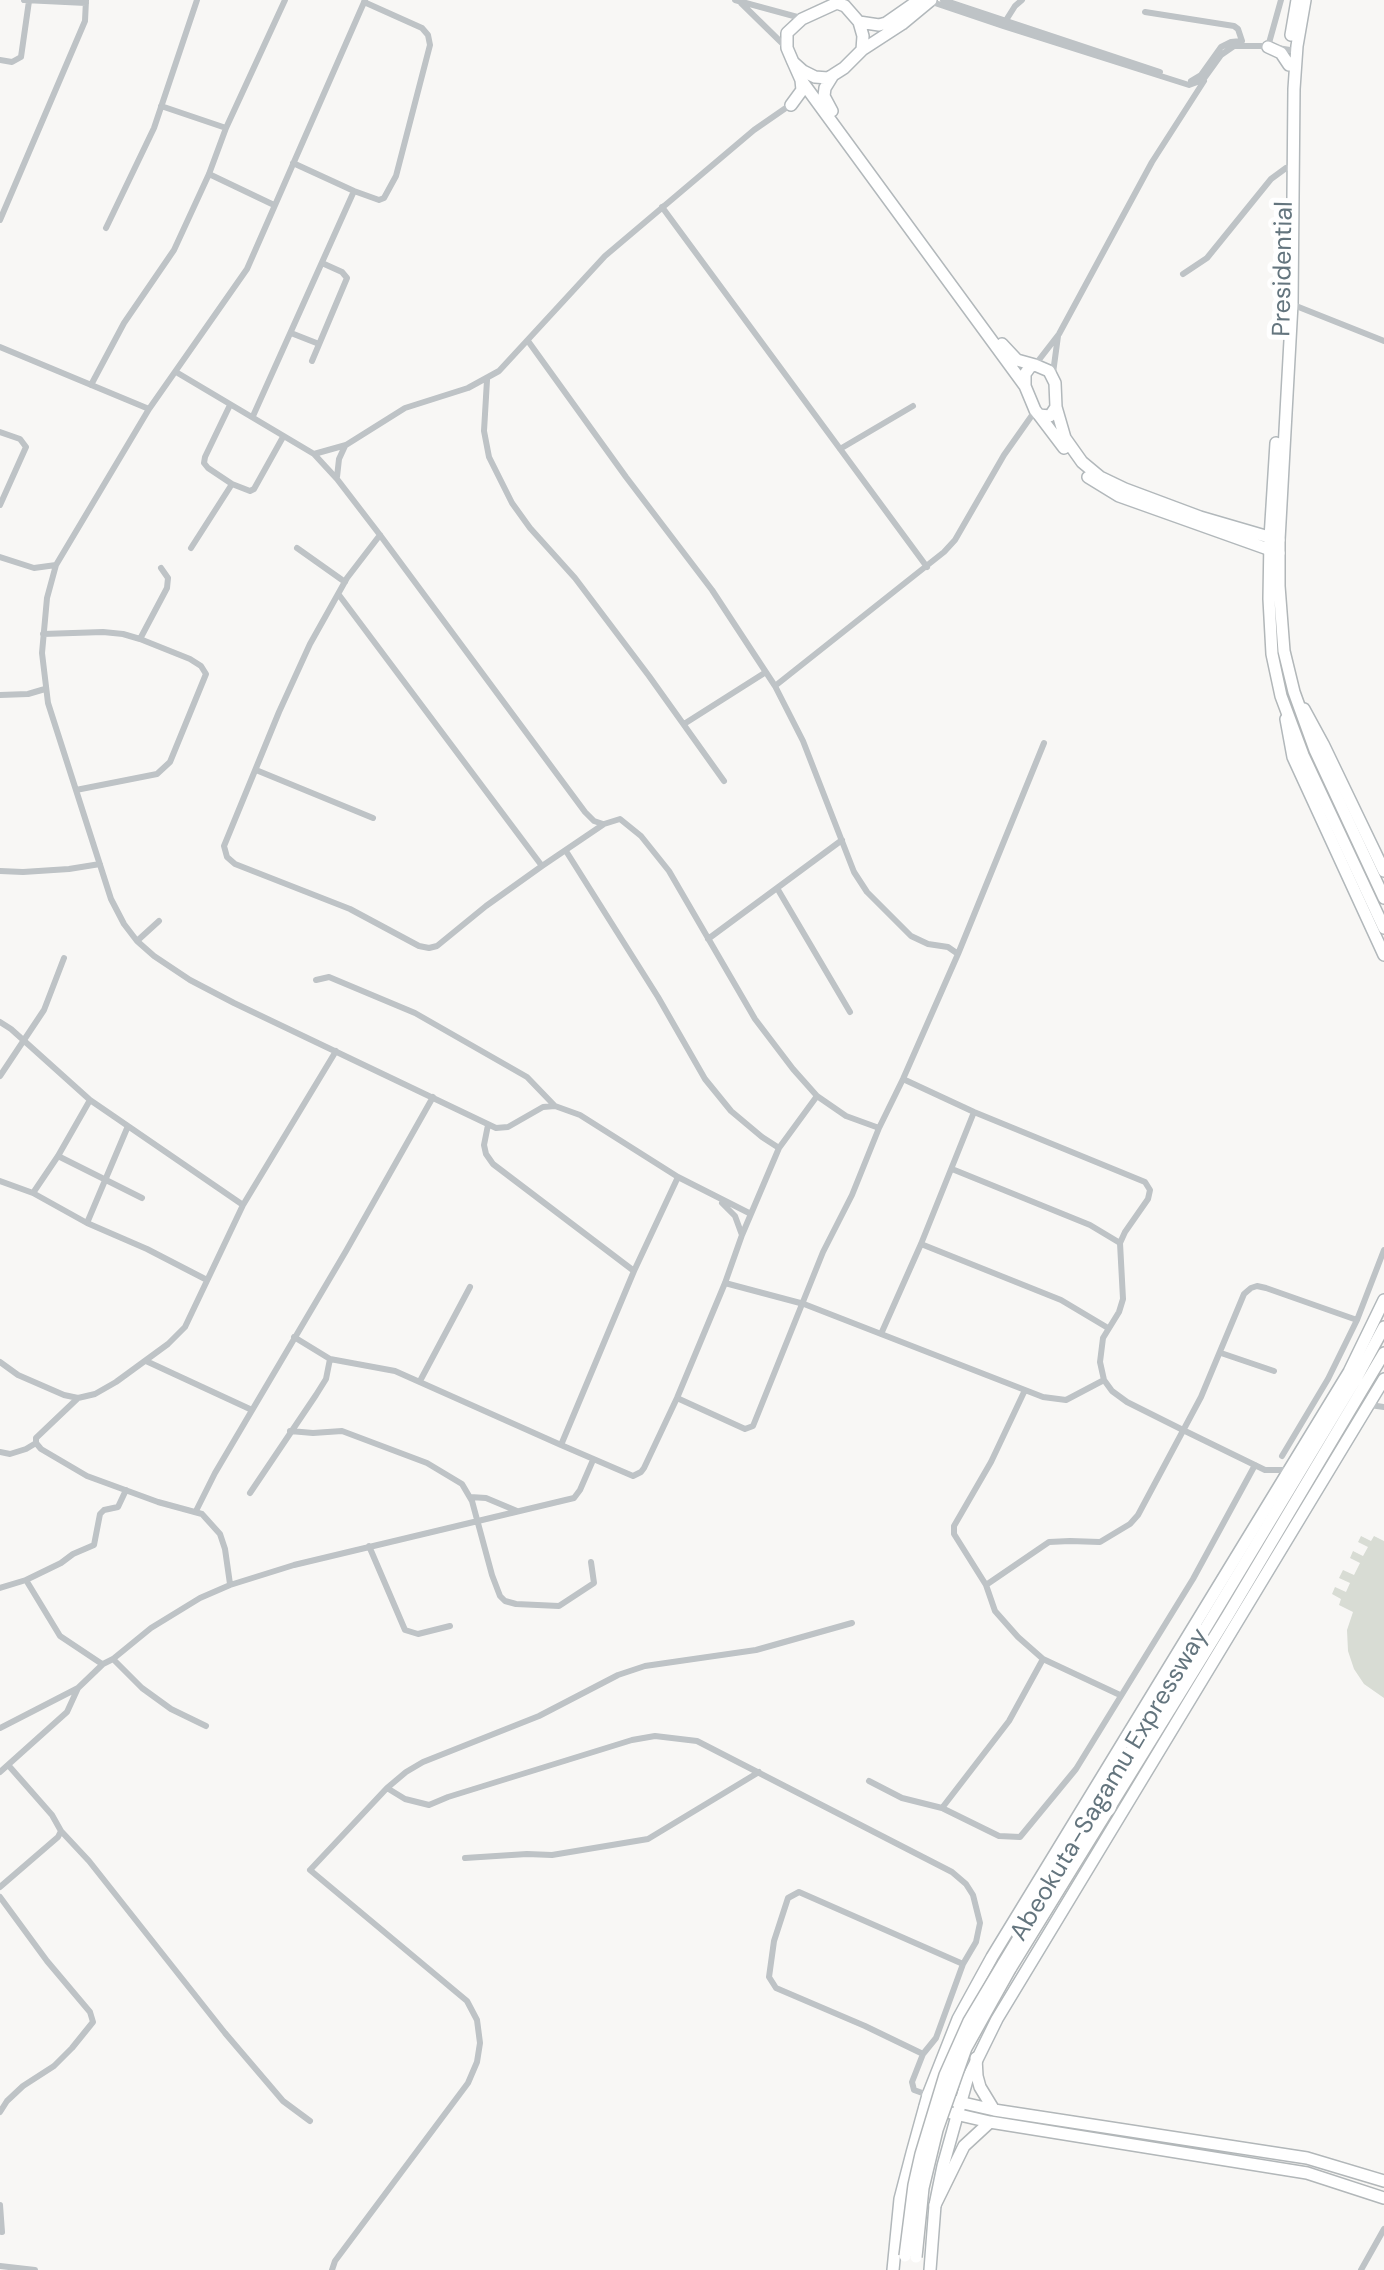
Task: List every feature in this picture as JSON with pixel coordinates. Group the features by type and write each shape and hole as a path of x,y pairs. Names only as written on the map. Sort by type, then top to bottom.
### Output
{"main road":[{"path":"856,0 862,50"},
{"path":"919,0 886,24 858,20 838,1 802,18 787,32 787,48 805,85 1078,466 1107,490 1145,506 1274,545"},
{"path":"930,0 831,76 824,96 829,106 1002,345 1017,360 1043,367 1053,375 1056,407 1065,438 1082,462 1125,490 1274,545"},
{"name":"Presidential","path":"1289,303 1286,168 1289,65 1297,0"},
{"path":"1305,0 1293,48 1289,303 1274,545 1293,757 1384,954"},
{"path":"1289,65 1270,44 1292,30"},
{"path":"793,62 808,74 831,76"},
{"path":"791,104 805,85"},
{"path":"1024,386 1025,374 1036,365"},
{"path":"1037,412 1050,416 1056,407"},
{"path":"1287,694 1323,744 1384,871"},
{"path":"1287,694 1384,898"},
{"path":"1287,694 1302,756 1384,928"},
{"path":"930,2270 936,2205 958,2109 976,2058 1278,1491 1349,1372 1384,1300"},
{"name":"Abeokuta-Sagamu Expressway","path":"1166,1706 1384,1328"},
{"name":"Abeokuta-Sagamu Expressway","path":"905,2270 912,2261 923,2188 942,2112 966,2048 1006,1966 1384,1352"},
{"path":"893,2270 900,2199 926,2101 958,2018 984,1972 1382,1389"},
{"path":"976,2058 980,2087 992,2116"},
{"path":"926,2101 992,2116 1307,2173 1381,2197 1384,2181 1307,2158 992,2116"},
{"path":"936,2205 964,2146 992,2116"}],"street":[{"path":"0,60 12,62 21,56 26,0 86,2 85,21 0,220"},
{"path":"106,228 162,106 196,0"},
{"path":"91,385 124,323 174,250 285,0"},
{"path":"930,0 1176,82 1196,84 1208,75"},
{"path":"943,0 1004,24 1187,81 1201,75 1221,47 1231,42 1293,48"},
{"path":"1004,24 1022,0"},
{"path":"1270,44 1281,0"},
{"path":"293,162 354,191 379,200 384,198 404,152 430,45 422,28 365,1 293,162 274,205 248,269 149,409 56,565 46,598 43,634 48,703 111,899 124,924 154,956 190,980 496,1128 508,1127 532,1111 555,1106"},
{"path":"737,1 757,12 802,18"},
{"path":"757,12 787,48"},
{"path":"1145,12 1234,26 1242,42"},
{"path":"1036,365 1058,334 1152,162 1221,55 1234,46 1270,44"},
{"path":"805,85 831,76"},
{"path":"314,454 346,445 405,408 468,388 499,371 604,256 754,130 791,104"},
{"path":"162,106 226,128"},
{"path":"1183,274 1208,258 1270,179 1286,168"},
{"path":"210,174 274,205"},
{"path":"253,416 354,191"},
{"path":"662,207 927,567"},
{"path":"312,361 348,278 322,263"},
{"path":"1289,303 1384,341"},
{"path":"292,332 319,344"},
{"path":"1053,375 1058,334"},
{"path":"528,340 712,590 775,686 794,719 854,872 867,892 919,941 958,954"},
{"path":"0,346 149,409"},
{"path":"176,372 314,454 337,479 586,812 604,824"},
{"path":"488,378 484,432 490,457 512,503 575,578 724,780"},
{"path":"230,405 204,463 232,484 254,489 283,436"},
{"path":"840,449 914,406"},
{"path":"775,686 927,567 955,540 1004,455 1037,412"},
{"path":"0,432 20,440 26,447 0,505"},
{"path":"337,479 338,459 346,445"},
{"path":"191,548 232,484"},
{"path":"380,536 345,582 310,644 224,846 227,857 235,864 350,909 429,948 604,824 620,819 641,836 669,871 755,1019 817,1096 846,1116 879,1128"},
{"path":"297,548 345,582"},
{"path":"0,557 34,568 56,565"},
{"path":"140,638 167,588 168,578 161,568"},
{"path":"339,595 542,866"},
{"path":"43,634 103,632 140,638 190,659 206,674 170,762 156,774 76,790"},
{"path":"684,724 766,672"},
{"path":"0,695 45,689"},
{"path":"678,1398 745,1429 753,1426 823,1252 958,954 1044,742"},
{"path":"256,770 373,818"},
{"path":"708,939 842,840"},
{"path":"566,851 705,1079 731,1111 780,1148"},
{"path":"0,871 100,864"},
{"path":"777,888 850,1012"},
{"path":"137,941 159,921"},
{"path":"1,1071 44,1010 64,958"},
{"path":"316,980 329,976 416,1013 527,1077 555,1106 580,1114 678,1177 751,1214"},
{"path":"0,1022 90,1100 243,1205"},
{"path":"0,1362 18,1375 78,1398 95,1394 168,1344 185,1327 243,1205 336,1051"},
{"path":"904,1079 1145,1182 1150,1190 1148,1199 1120,1242 1124,1299 1101,1348 1104,1380 1127,1402 1265,1470 1282,1472 1292,1468"},
{"path":"294,1337 330,1359 395,1371 632,1476 642,1472 678,1398 780,1148 817,1096"},
{"path":"196,1511 434,1097"},
{"path":"32,1193 90,1100"},
{"path":"881,1334 974,1112"},
{"path":"488,1125 484,1145 493,1164 634,1271"},
{"path":"87,1223 128,1126"},
{"path":"58,1156 142,1198"},
{"path":"952,1169 1090,1225 1120,1242"},
{"path":"561,1445 678,1177"},
{"path":"0,1181 207,1280"},
{"path":"710,1192 735,1216 742,1235"},
{"path":"921,1244 1061,1300 1108,1328"},
{"path":"1282,1456 1358,1320 1384,1250"},
{"path":"725,1283 804,1304 1043,1397 1066,1400 1104,1380"},
{"path":"986,1585 1049,1542 1100,1542 1138,1515 1221,1353 1244,1294 1257,1286 1358,1320"},
{"path":"420,1381 470,1287"},
{"path":"1221,1353 1274,1371"},
{"path":"250,1493 326,1379 330,1359"},
{"path":"146,1361 252,1410"},
{"path":"1025,1390 991,1462 954,1526 954,1534 1005,1624 1043,1660 1120,1696"},
{"path":"36,1443 36,1438 78,1398"},
{"path":"1370,1405 1384,1407"},
{"path":"290,1431 342,1431 428,1463 462,1484 478,1521 497,1588 505,1600 559,1606 594,1583 591,1562"},
{"path":"0,1452 10,1454 36,1443"},
{"path":"36,1443 87,1476 202,1514 220,1534 230,1585"},
{"path":"0,1728 78,1688 103,1664 176,1611 230,1585 369,1546 574,1498 593,1460"},
{"path":"870,1781 902,1798 942,1808 999,1836 1020,1837 1076,1769 1194,1579 1256,1465"},
{"path":"1265,1470 1278,1491"},
{"path":"0,1588 26,1580 94,1545 100,1514 118,1508 126,1490"},
{"path":"470,1498 486,1498 518,1512"},
{"path":"369,1546 405,1630 418,1634 450,1626"},
{"path":"26,1580 60,1636 103,1664"},
{"path":"332,2270 468,2084 480,2043 467,2001 310,1870 387,1788 423,1762 538,1716 618,1675 645,1666 756,1650 852,1623"},
{"path":"113,1659 171,1710 206,1726"},
{"path":"942,1808 1009,1722 1043,1660"},
{"path":"0,1772 66,1712 78,1688"},
{"path":"387,1788 428,1805 632,1740 655,1736 697,1741 952,1872 966,1884 978,1908 980,1923 976,1942 936,2038 923,2054 912,2082 914,2090 926,2101"},
{"path":"9,1766 225,2033 283,2101 310,2121"},
{"path":"465,1858 552,1855 648,1839 760,1772"},
{"path":"0,1887 62,1831"},
{"path":"923,2054 776,1988 769,1977 774,1941 788,1898 799,1892 964,1964"},
{"path":"0,1898 93,2016 91,2025 72,2048 54,2066 23,2086 0,2112"},
{"path":"0,2205 2,2232"},
{"path":"1361,2270 1384,2229"},
{"path":"0,2266 35,2270"}],"shaded area":[{"path":"1361,1536 1384,1541 1384,1698 1364,1684 1354,1669 1347,1630 1353,1612 1339,1605 1341,1599 1332,1594 1335,1587 1346,1592 1350,1583 1339,1578 1343,1570 1354,1575 1360,1563 1350,1558 1353,1551 1363,1556 1368,1547 1358,1542"}]}
